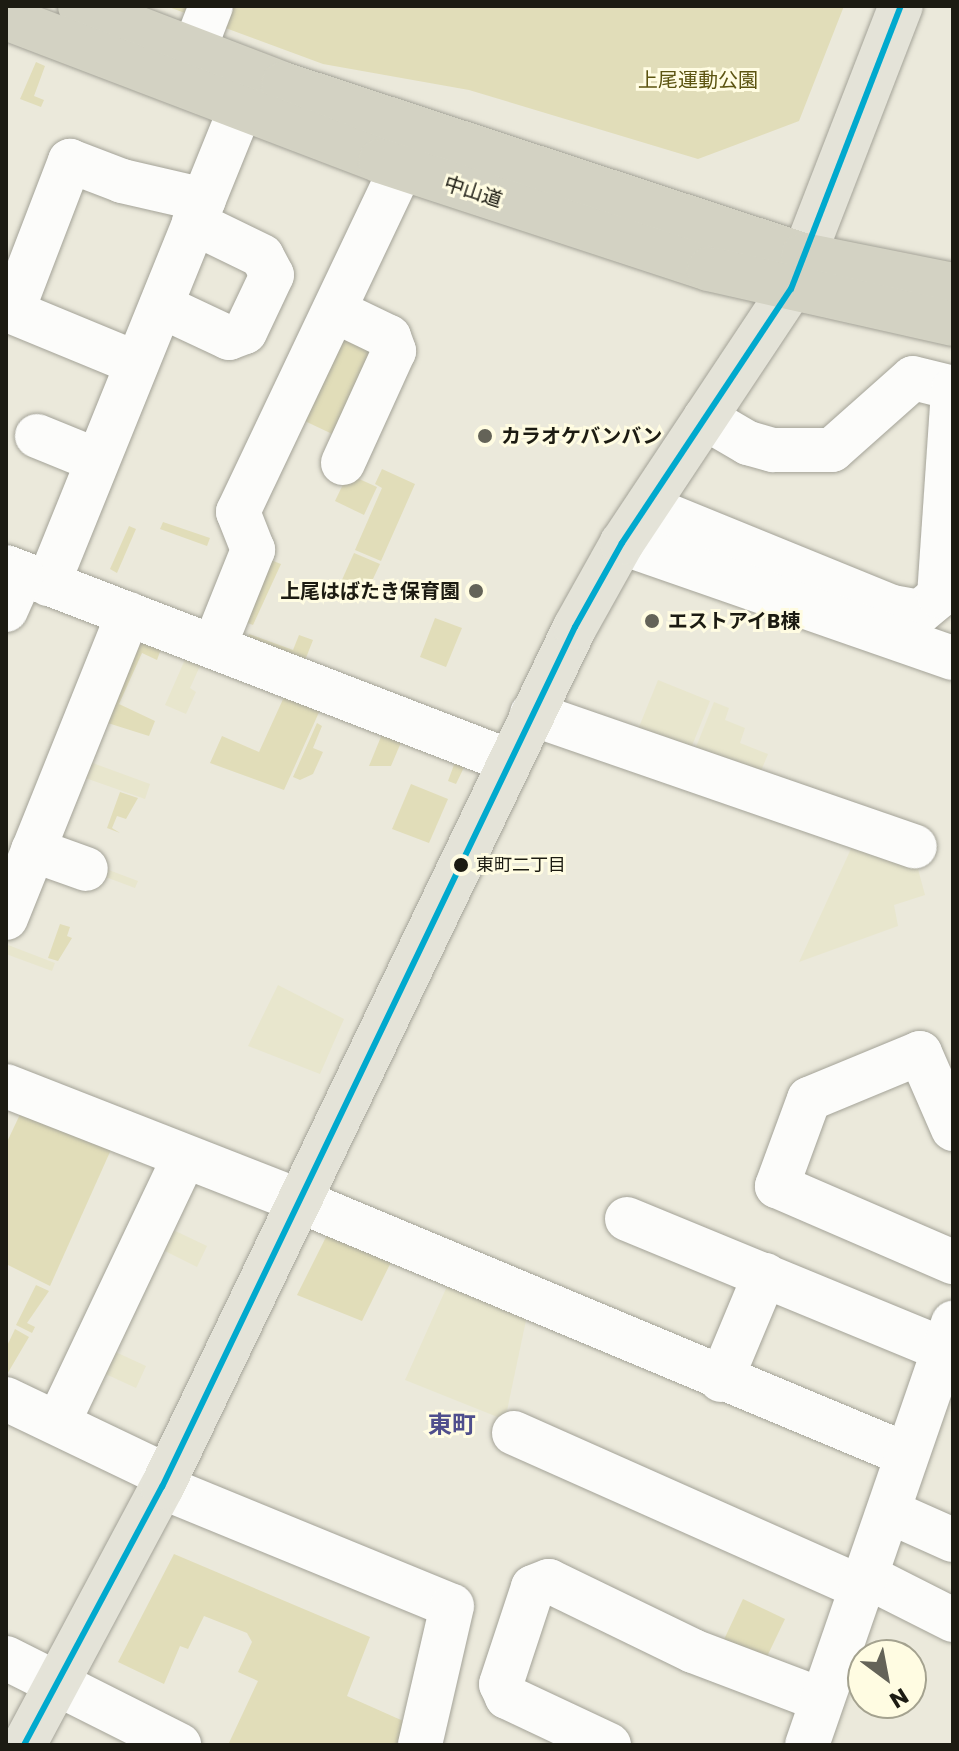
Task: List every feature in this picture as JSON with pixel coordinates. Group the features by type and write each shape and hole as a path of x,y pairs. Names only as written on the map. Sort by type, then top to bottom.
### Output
{"highway":[{"name":"中山道","path":"84,7 283,84 797,272 953,324"},
{"name":"中山道","path":"6,18 240,110 401,168 709,269 797,272 953,285"}],"main road":[{"path":"24,1745 60,1684 164,1482 532,714 622,543 797,272 901,6"}],"street":[{"path":"194,50 211,6"},
{"path":"240,110 96,460 20,584 128,614 509,761"},
{"path":"136,363 12,312 70,161 199,212 262,256 272,275 245,332 229,338 161,306"},
{"path":"214,647 253,550 238,512 401,168"},
{"path":"335,311 389,337 394,351 343,463"},
{"path":"647,507 892,607 920,612 939,596 953,388 913,378 832,450 773,450 748,443 705,418"},
{"path":"37,436 96,460"},
{"path":"622,543 953,658"},
{"path":"6,918 128,614"},
{"path":"532,714 915,847"},
{"path":"33,850 86,869"},
{"path":"953,1129 920,1053 809,1099 777,1186 953,1262"},
{"path":"6,1086 300,1201 721,1380 905,1454"},
{"path":"58,1423 184,1158"},
{"path":"627,1219 765,1275 948,1336 939,1404 905,1454 890,1512 862,1581 807,1745"},
{"path":"721,1380 765,1275"},
{"path":"6,1399 58,1423 164,1482 452,1606 420,1745"},
{"path":"514,1433 953,1620"},
{"path":"890,1512 953,1540"},
{"path":"609,1745 507,1697 501,1684 533,1587 549,1581 693,1651 822,1700"},
{"path":"6,1658 179,1745"}],"shaded area":[{"path":"191,646 206,653 190,688 196,692 186,714 165,705"},
{"path":"658,680 710,701 687,758 635,737"},
{"path":"714,702 729,708 725,720 745,728 740,743 768,754 756,783 692,757"},
{"path":"79,758 150,784 145,799 74,774"},
{"path":"856,838 915,858 925,895 894,905 898,926 799,962"},
{"path":"98,866 138,881 135,888 95,873"},
{"path":"8,945 55,963 52,971 6,954"},
{"path":"278,985 344,1019 320,1074 248,1046"},
{"path":"167,1227 207,1246 197,1267 157,1247"},
{"path":"453,1273 529,1306 505,1420 405,1380"},
{"path":"109,1349 146,1366 136,1388 99,1371"}],"green space":[{"name":"上尾運動公園","path":"166,6 844,6 799,121 698,159 469,90 323,64"},
{"path":"36,62 45,66 34,96 44,100 41,107 20,99"},
{"path":"336,330 382,343 345,440 292,415"},
{"path":"382,469 415,484 381,561 355,550 382,488 375,484"},
{"path":"348,474 377,487 364,515 335,501"},
{"path":"163,522 210,538 207,546 160,529"},
{"path":"129,526 136,529 117,573 110,569"},
{"path":"354,553 380,564 366,594 341,582"},
{"path":"258,555 281,564 253,625 234,618"},
{"path":"435,618 462,628 446,667 420,657"},
{"path":"131,633 165,638 157,660 142,653 119,704 155,721 149,736 95,719"},
{"path":"249,634 293,650 299,635 313,640 302,668 245,647"},
{"path":"289,686 325,699 284,790 210,763 222,736 259,752"},
{"path":"387,722 465,752 468,759 456,784 448,781 458,754 405,733 391,766 369,766"},
{"path":"317,723 322,726 313,748 323,752 313,774 300,780 293,777"},
{"path":"411,784 448,799 429,843 392,829"},
{"path":"120,792 138,798 126,819 117,816 112,828 120,833 107,828"},
{"path":"60,924 70,927 67,936 72,938 58,961 48,958"},
{"path":"24,1106 114,1143 50,1286 6,1264 6,1144"},
{"path":"331,1227 395,1254 362,1321 297,1295"},
{"path":"36,1285 49,1291 27,1323 35,1327 32,1333 16,1325"},
{"path":"15,1329 29,1337 6,1376 6,1348"},
{"path":"6,1376 25,1385 6,1387"},
{"path":"174,1554 370,1637 347,1696 410,1724 405,1745 228,1745 258,1681 238,1672 252,1642 247,1633 204,1616 188,1649 180,1646 164,1684 118,1662"},
{"path":"743,1599 785,1619 762,1667 720,1648"}],"transit line":[{"path":"24,1745 162,1487 575,627 622,543 791,289 901,6"}],"place":[{"name":"カラオケバンバン","path":"485,436"},
{"name":"上尾はばたき保育園","path":"476,591"},
{"name":"エストアイB棟","path":"652,621"},
{"name":"東町二丁目","path":"461,865"}],"district":[{"name":"東町","path":"452,1425"}]}
